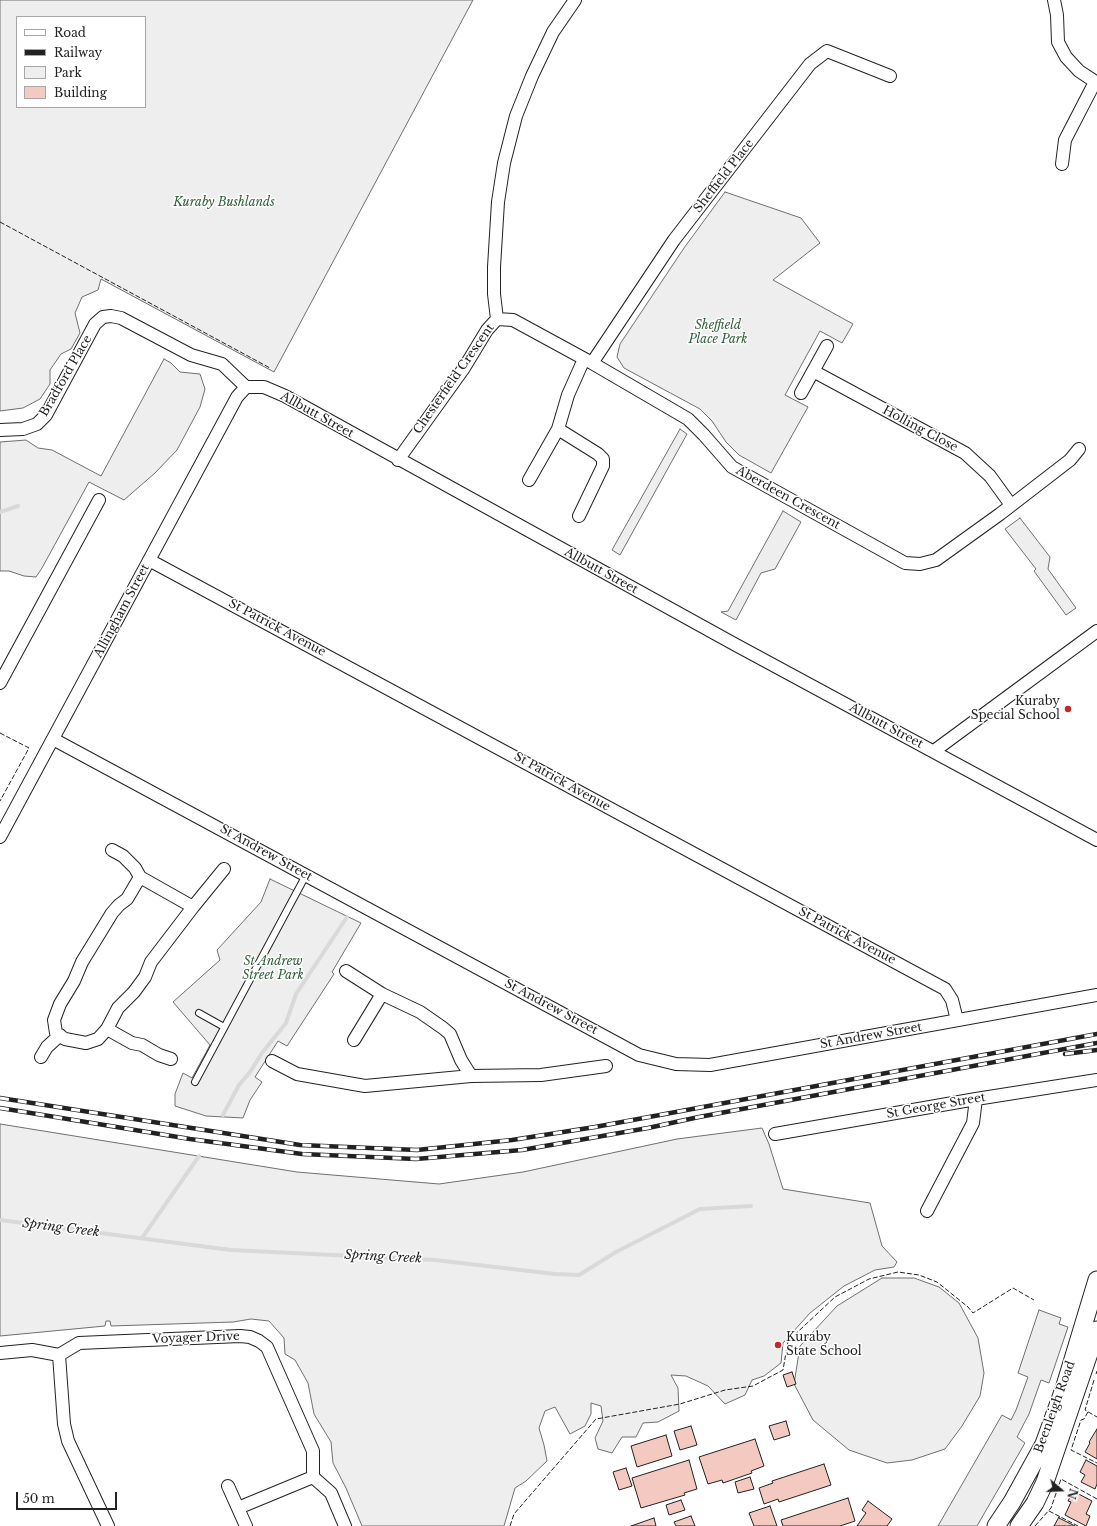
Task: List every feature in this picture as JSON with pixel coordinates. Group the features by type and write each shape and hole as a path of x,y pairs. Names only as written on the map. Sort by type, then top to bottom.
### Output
{"main road":[{"name":"Beenleigh Road","path":"996,1526 1012,1502 1044,1444 1064,1389 1097,1280"},
{"name":"Beenleigh Road","path":"1019,1526 1034,1503 1045,1482 1097,1330"}],"street":[{"name":"Chesterfield Crescent","path":"398,460 464,368 487,330 497,319 494,294 494,267 498,202 504,163 516,116 532,76 553,32 575,0"},
{"path":"1054,0 1058,42 1066,57 1079,71 1096,82 1065,140 1062,164"},
{"name":"Sheffield Place","path":"588,361 674,240 810,64 827,51 890,76"},
{"name":"Bradford Place","path":"0,430 23,429 37,424 46,415 95,324 103,317 111,316 121,318 191,355 222,364 246,387"},
{"name":"Aberdeen Crescent","path":"497,319 513,320 588,361 688,419 732,467 904,563 920,564 936,560 1070,460 1079,449"},
{"path":"801,393 827,346"},
{"path":"529,480 558,429 568,395 588,361"},
{"name":"Holling Close","path":"813,371 965,453 990,476 1011,505"},
{"name":"Allbutt Street","path":"246,387 264,387 285,396 736,646 1097,840"},
{"name":"Allingham Street","path":"0,837 237,397 246,387"},
{"path":"558,429 598,454 603,459 603,466 579,516"},
{"path":"0,681 99,500"},
{"name":"St Patrick Avenue","path":"149,560 945,989 952,1000 956,1020"},
{"path":"934,752 1097,631"},
{"name":"St Andrew Street","path":"53,739 639,1055 676,1064 710,1065 1097,995"},
{"path":"112,850 123,856 135,868 140,877 193,907"},
{"path":"140,877 127,899 112,913 82,962 74,981 60,1004 54,1020 56,1033 65,1039 86,1043 98,1039 106,1029 118,1008 134,992 145,977 151,962 224,869"},
{"path":"346,971 382,994 420,1012 450,1034 461,1060 471,1076"},
{"path":"354,1040 382,994"},
{"path":"106,1029 132,1043 142,1045 171,1059"},
{"path":"41,1057 47,1047 60,1035"},
{"path":"272,1061 297,1074 365,1086 471,1076 541,1075 606,1066"},
{"name":"St George Street","path":"775,1134 976,1099 1097,1080"},
{"path":"927,1211 973,1123 976,1099"},
{"name":"Voyager Drive","path":"59,1355 79,1343 240,1336 250,1337 259,1341 267,1347 313,1451 313,1477"},
{"path":"0,1353 32,1350 59,1355 64,1424 68,1441 108,1526"},
{"path":"238,1508 313,1477 331,1493 345,1526"},
{"path":"228,1486 246,1526"}],"lane":[{"path":"195,1082 306,875"},
{"path":"199,1013 224,1027"}],"green space":[{"name":"Kuraby Bushlands","path":"0,0 473,0 274,372 101,279 98,290 82,297 75,313 80,333 71,349 61,354 50,370 50,384 40,399 23,408 0,411"},
{"name":"Sheffield Place Park","path":"725,192 801,218 820,243 773,280 853,324 842,343 820,331 785,395 808,407 771,473 739,455 726,442 712,421 700,409 624,368 617,357 620,344 684,248"},
{"path":"164,359 171,363 180,372 200,374 205,389 200,407 177,450 155,473 124,500 89,482 36,577 24,576 9,571 0,571 0,442 26,440 38,448 52,450 101,476"},
{"path":"680,429 687,434 620,555 612,550"},
{"path":"783,511 801,522 775,569 761,573 736,620 721,612 728,611"},
{"path":"1020,518 1050,557 1048,569 1076,608 1066,615 1034,571 1036,569 1005,529"},
{"name":"St Andrew Street Park","path":"270,879 361,923 332,972 334,974 287,1046 278,1041 255,1077 262,1082 250,1100 243,1118 206,1116 175,1106 175,1094 183,1073 192,1078 210,1045 173,1002 220,960 217,950 261,902"},
{"path":"0,1124 297,1172 439,1184 523,1172 677,1139 762,1128 769,1144 783,1189 870,1203 882,1246 897,1262 894,1267 875,1270 844,1286 810,1313 783,1343 781,1363 764,1376 752,1380 745,1395 725,1404 708,1386 686,1376 671,1375 678,1388 679,1411 658,1422 643,1423 636,1437 622,1437 612,1453 598,1449 595,1438 603,1421 601,1406 591,1403 591,1414 585,1426 570,1434 555,1407 545,1411 539,1428 547,1461 526,1481 515,1488 504,1526 362,1526 346,1488 333,1463 331,1442 314,1414 308,1383 295,1360 285,1354 284,1338 269,1321 251,1319 233,1322 111,1326 110,1321 106,1321 105,1326 0,1336"},
{"path":"882,1278 914,1278 939,1287 959,1303 978,1338 984,1373 980,1396 962,1426 945,1449 912,1460 887,1463 849,1450 813,1420 794,1384 800,1346 837,1306"}],"shaded area":[{"path":"1039,1310 1061,1318 1059,1324 1068,1327 1049,1383 1041,1380 1029,1414 1017,1437 1025,1443 977,1526 938,1526 1002,1415 1011,1420 1016,1410 1028,1377 1018,1373"}],"building":[{"path":"792,1372 796,1384 787,1387 783,1375"},
{"path":"786,1421 790,1435 774,1440 769,1426"},
{"path":"691,1426 697,1445 680,1450 674,1431"},
{"path":"1097,1429 1097,1459 1085,1452"},
{"path":"666,1435 672,1456 637,1467 631,1446"},
{"path":"755,1439 764,1466 751,1471 752,1473 723,1483 722,1480 708,1484 699,1457"},
{"path":"689,1460 697,1489 684,1493 685,1495 641,1508 632,1478"},
{"path":"1086,1460 1097,1466 1097,1484 1095,1489 1081,1482 1085,1475 1080,1472"},
{"path":"824,1464 831,1485 779,1502 778,1499 764,1504 759,1488 773,1483 772,1481"},
{"path":"626,1468 632,1486 619,1490 613,1472"},
{"path":"750,1477 754,1489 738,1493 735,1482"},
{"path":"1073,1491 1092,1501 1086,1514 1090,1516 1086,1526 1065,1515 1071,1502 1068,1501"},
{"path":"848,1498 855,1521 840,1526 783,1526 781,1520"},
{"path":"681,1500 685,1510 669,1515 666,1505"},
{"path":"868,1501 892,1519 887,1526 857,1526 866,1513 862,1510"},
{"path":"770,1506 777,1526 754,1526 749,1513"},
{"path":"691,1516 695,1526 676,1526 674,1522"},
{"path":"654,1518 656,1526 631,1526"},
{"path":"1059,1518 1075,1526 1054,1526"}],"waterway":[{"path":"0,512 18,506"},
{"path":"223,1115 239,1085 286,1023 296,994 347,917"},
{"path":"142,1238 199,1156"},
{"name":"Spring Creek","path":"0,1220 231,1250 435,1260 555,1274 579,1275 616,1252 700,1209 751,1206"}],"railway":[{"path":"0,1098 300,1145 417,1150 512,1140 595,1127 1097,1034"},
{"path":"0,1108 190,1139 302,1154 416,1159 522,1150 648,1128 699,1117 1097,1043"},
{"path":"1065,1054 1097,1050"}],"fence":[{"path":"0,222 270,368"},
{"path":"0,733 29,748 0,801"},
{"path":"510,1526 514,1514 596,1419 680,1404 725,1390 753,1386 783,1370 788,1341 835,1297 869,1279 898,1272 919,1275 937,1282 968,1307 973,1313 1013,1288 1034,1300"},
{"path":"1094,1380 1085,1410 1097,1417"},
{"path":"1088,1412 1084,1419 1081,1420 1071,1450 1097,1463"},
{"path":"1035,1526 1051,1508 1061,1479 1097,1499"},
{"path":"1049,1511 1078,1526"}],"place":[{"name":"Kuraby Special School","path":"1068,709"},
{"name":"Kuraby State School","path":"778,1345"}]}
